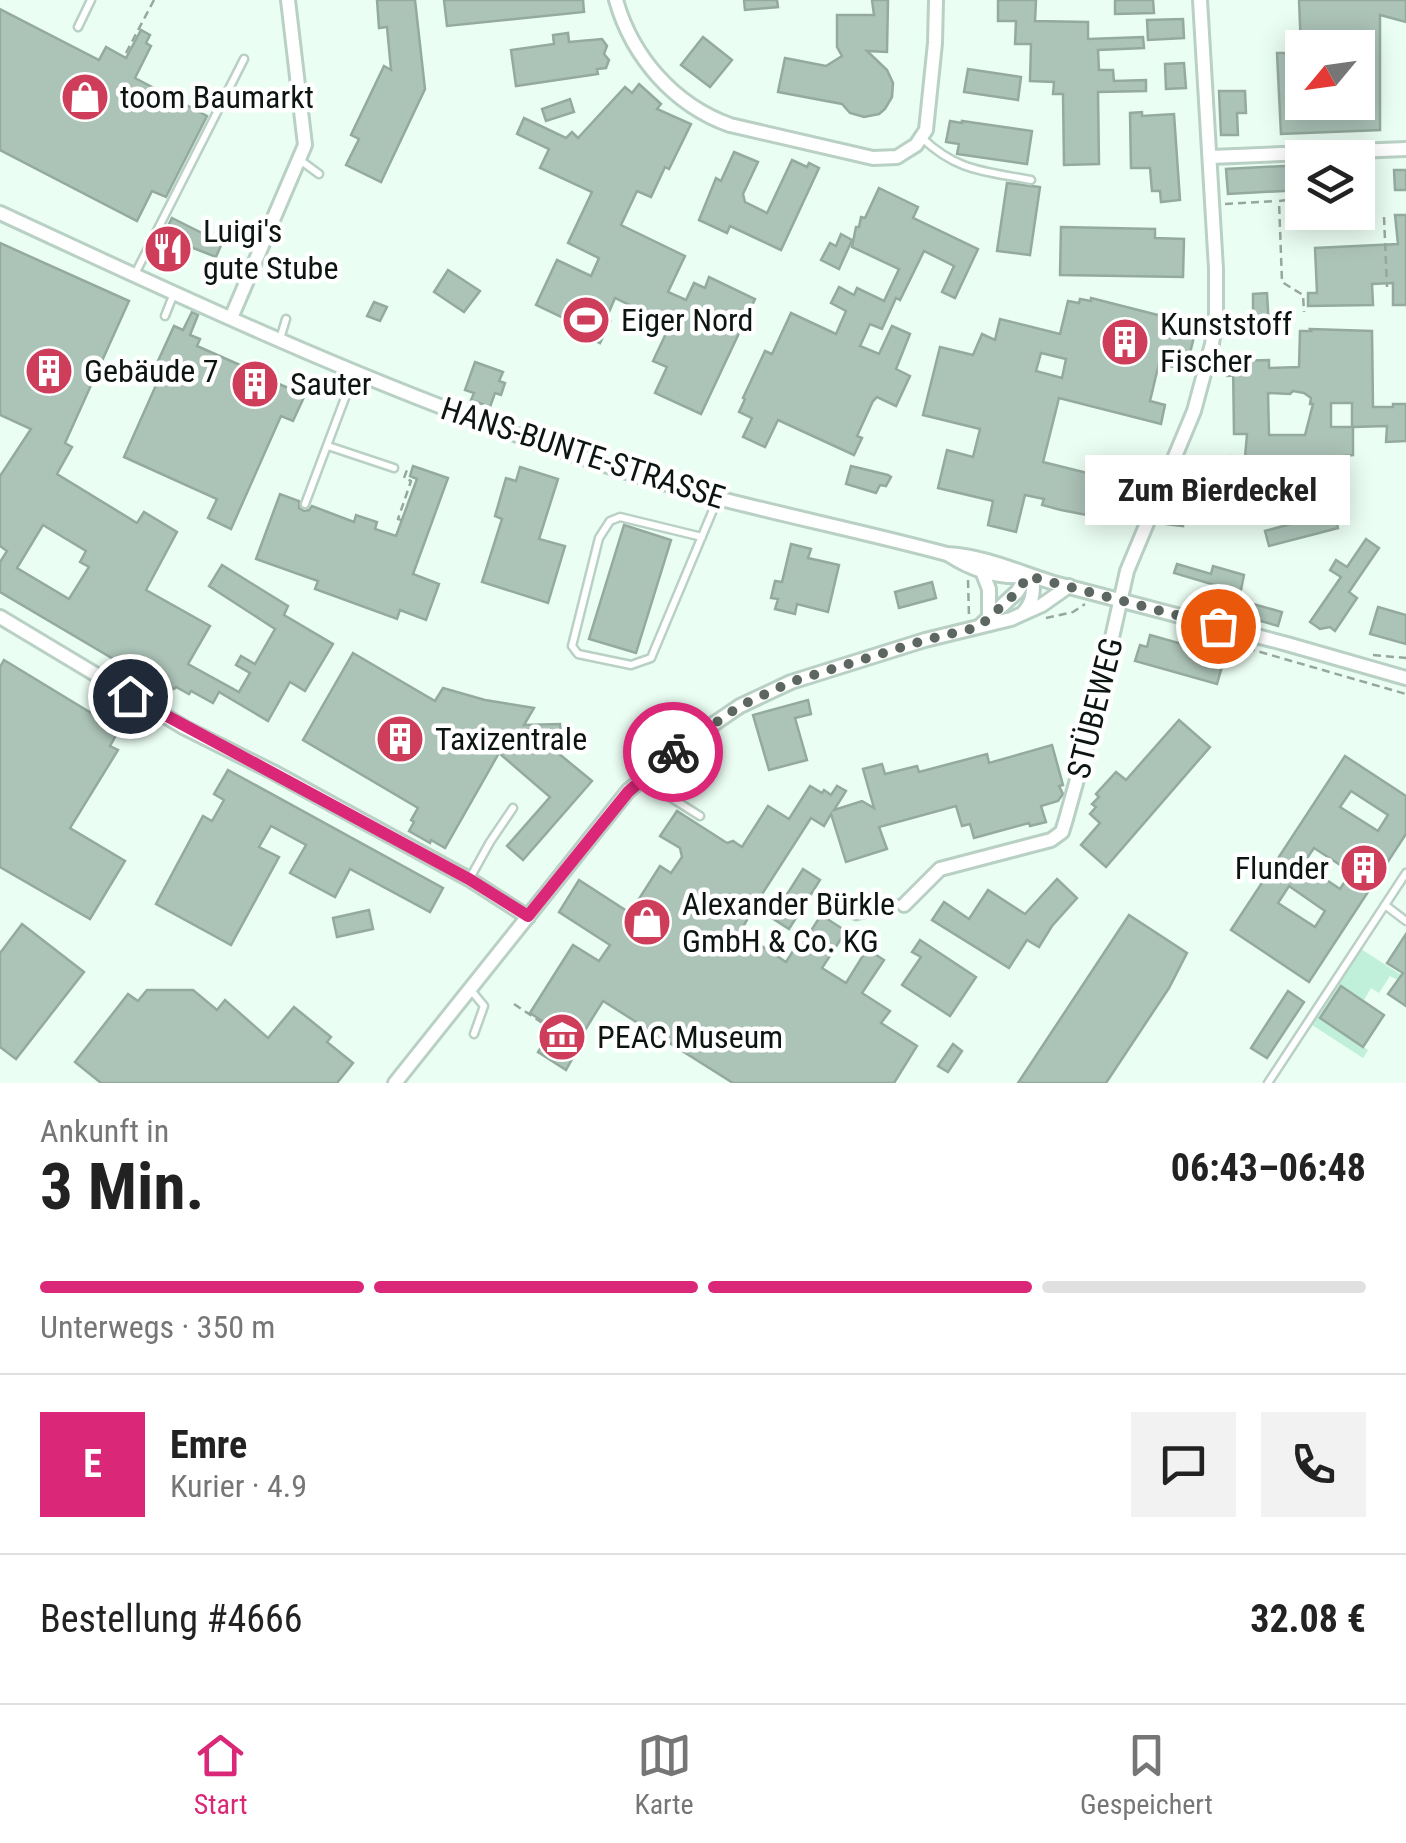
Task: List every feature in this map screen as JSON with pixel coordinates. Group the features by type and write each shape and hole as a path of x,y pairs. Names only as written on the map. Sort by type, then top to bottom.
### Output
{"street":[{"path":"231,318 306,145 288,0"},
{"path":"616,0 627,30 650,68 690,105 712,118 873,158 898,156 916,145 926,130 936,0"},
{"name":"STÜBEWEG","path":"904,905 940,869 1052,840 1062,832 1133,554 1194,411 1210,357 1216,315 1213,205 1200,0"},
{"path":"1211,157 1406,149"},
{"name":"HANS-BUNTE-STRASSE","path":"0,213 354,373 584,459 718,497 947,554 1004,564 1030,576 1406,678"},
{"name":"HANS-BUNTE-STRASSE","path":"947,554 1002,578 1030,576"},
{"path":"979,624 989,589 982,571"},
{"path":"1022,614 1033,596 1030,576"},
{"path":"979,624 1030,576"},
{"path":"395,1083 628,792 704,729 766,693 831,669 1022,614 1069,586"},
{"path":"0,618 186,728 469,879 528,916"}],"lane":[{"path":"78,27 91,0"},
{"path":"134,275 244,59"},
{"path":"921,138 961,166 1031,180"},
{"path":"299,160 318,174"},
{"path":"164,316 174,292"},
{"path":"279,340 286,319"},
{"path":"306,504 354,373"},
{"path":"328,446 394,468"},
{"path":"702,536 620,517 610,521 599,538 572,646 578,654 630,664 651,658 702,536 718,497"},
{"path":"642,779 700,816"},
{"path":"469,879 513,808"},
{"path":"1268,1083 1406,872"},
{"path":"835,904 856,916 884,901 904,905"},
{"path":"1385,906 1406,921"},
{"path":"470,989 484,1006 474,1034"}],"path":[{"path":"126,53 154,0"},
{"path":"1213,205 1285,200"},
{"path":"1279,201 1282,282 1303,296 1304,312"},
{"path":"1384,217 1387,287"},
{"path":"1274,278 1282,274"},
{"path":"1226,376 1239,376"},
{"path":"402,520 398,519 411,480 404,478 407,470 411,472"},
{"path":"967,566 979,624"},
{"path":"514,1004 553,1030"}],"green space":[{"path":"1361,949 1406,978 1390,976 1379,993 1371,988 1364,1000 1354,993 1321,1018 1368,1050 1363,1058 1312,1025"}],"building":[{"path":"377,0 415,0 425,89 381,182 346,165 359,139 351,135 384,66 391,70 387,27 379,28"},
{"path":"444,0 583,0 584,12 447,26"},
{"path":"744,0 777,0 778,7 745,10"},
{"path":"872,0 888,0 887,52 867,51 887,70 893,83 892,97 885,109 864,117 850,113 842,104 778,92 785,58 826,66 842,56 837,47 837,15 874,15"},
{"path":"998,0 1036,0 1035,21 1088,22 1088,39 1143,37 1144,48 1098,50 1099,70 1113,70 1114,81 1146,80 1146,91 1098,92 1099,164 1064,165 1063,94 1053,94 1054,82 1030,81 1031,44 1015,44 1016,21 998,21"},
{"path":"1115,0 1153,0 1154,13 1115,14"},
{"path":"1299,0 1406,0 1406,22 1380,15 1380,130 1281,134 1277,53 1285,53 1285,120 1375,120 1375,30 1300,30"},
{"name":"toom Baumarkt","path":"0,9 99,60 106,47 126,58 141,30 150,35 146,43 151,46 135,78 207,116 166,197 152,191 137,221 0,150"},
{"path":"1183,19 1184,38 1148,40 1147,20"},
{"path":"568,33 569,42 602,39 609,60 606,68 597,69 598,74 516,86 511,50 554,44 553,35"},
{"path":"703,37 732,60 710,87 681,65"},
{"path":"1184,63 1186,88 1166,89 1165,64"},
{"path":"968,69 1021,77 1018,100 964,92"},
{"path":"639,84 661,104 657,109 691,124 651,197 637,191 621,225 685,256 668,292 686,300 694,283 705,288 709,277 755,299 701,414 655,393 667,367 653,361 670,325 615,298 600,343 567,328 570,321 536,305 557,260 591,276 599,258 568,243 592,192 540,168 549,149 517,134 524,118 566,138 572,132 578,138 625,87 632,93"},
{"path":"1219,91 1245,91 1246,113 1237,113 1238,135 1221,135"},
{"path":"570,99 574,112 546,121 542,109"},
{"path":"1142,112 1142,116 1174,114 1180,200 1161,202 1160,191 1152,191 1150,168 1131,168 1130,113"},
{"path":"950,121 1032,131 1027,164 957,154 959,144 946,142"},
{"path":"734,152 758,162 743,194 745,202 767,213 792,160 819,168 781,250 730,226 727,233 699,220 716,178 721,181"},
{"path":"1285,166 1285,191 1228,194 1226,169"},
{"path":"1394,170 1406,170 1406,190 1395,190"},
{"path":"1007,183 1040,187 1030,255 997,251"},
{"path":"879,188 918,207 913,218 978,249 955,298 942,292 954,266 924,251 882,329 870,324 860,346 879,354 892,326 910,334 896,369 910,376 896,406 877,397 873,401 857,436 862,438 854,455 778,420 765,447 743,437 752,418 739,412 743,398 765,351 772,354 791,313 836,334 846,311 831,303 839,287 854,295 857,288 884,301 899,269 852,247 856,227 861,217 865,218"},
{"path":"1395,215 1406,215 1406,305 1393,305 1393,283 1372,284 1373,305 1308,306 1308,293 1317,293 1315,248 1398,244"},
{"path":"172,218 222,243 216,257 178,242 165,267 155,262"},
{"path":"1061,227 1155,229 1155,238 1184,239 1183,277 1060,275"},
{"path":"841,234 852,240 839,269 821,260 830,243 836,246"},
{"path":"0,243 129,301 65,443 72,447 57,474 137,523 144,512 177,532 146,590 210,626 188,664 239,692 250,673 236,665 241,656 255,664 275,629 209,586 222,565 288,606 284,615 333,644 305,691 290,682 268,721 219,692 213,703 191,691 189,694 174,689 124,661 122,664 0,592 0,562 7,551 0,546 0,476 31,429 0,415","holes":["43,525 86,551 80,562 89,567 69,599 17,568"]},
{"path":"448,270 480,291 464,312 434,292"},
{"path":"1267,293 1269,328 1253,328 1253,294"},
{"path":"1068,301 1091,301 1197,325 1188,361 1179,359 1177,368 1159,363 1150,401 1165,405 1161,424 1059,398 1043,462 1099,476 1096,487 1106,489 1100,513 1061,510 1042,505 1044,499 1025,495 1016,532 988,525 993,501 938,488 947,450 973,457 980,429 923,415 940,347 973,355 982,334 995,340 1000,319 1060,334","holes":["1041,353 1066,359 1062,378 1036,371"]},
{"path":"374,302 387,307 380,321 367,316"},
{"path":"192,312 198,315 190,335 200,339 197,346 249,369 251,363 264,368 260,376 305,395 293,421 281,416 231,529 208,518 217,499 124,457 165,365 158,361 174,326 183,330"},
{"path":"1300,331 1372,331 1373,407 1406,404 1406,441 1386,442 1387,426 1353,427 1353,455 1342,456 1342,468 1322,468 1321,475 1301,476 1302,483 1269,483 1267,503 1226,498 1230,456 1245,457 1247,434 1234,434 1233,361 1269,360 1269,368 1299,367","holes":["1268,393 1304,393 1313,404 1305,435 1269,435","1331,403 1352,403 1352,427 1331,427"]},
{"path":"475,362 503,372 499,381 505,383 501,395 495,393 490,407 471,400 474,393 465,390"},
{"path":"413,466 448,478 413,574 439,584 426,620 400,610 397,619 315,589 318,581 256,559 280,494 299,501 299,508 304,511 312,506 354,522 356,515 377,522 375,529 396,536 417,479 410,476"},
{"path":"851,466 891,477 876,493 846,484"},
{"path":"520,467 558,479 539,539 565,546 548,603 482,582 502,519 495,516 506,478 516,481"},
{"path":"1334,512 1338,528 1269,546 1265,531"},
{"path":"1166,513 1184,514 1183,526 1165,524"},
{"path":"624,525 671,540 636,653 589,639"},
{"path":"1366,539 1379,548 1349,592 1357,598 1335,631 1330,627 1320,629 1310,622 1341,577 1330,570 1336,560 1347,567"},
{"path":"791,544 811,549 808,558 839,565 828,612 797,604 795,614 775,609 778,599 771,598 775,581 782,582"},
{"path":"1177,564 1211,574 1213,566 1244,575 1239,600 1282,612 1278,626 1219,609 1225,588 1174,573"},
{"path":"932,582 936,598 899,608 895,592"},
{"path":"1378,607 1406,615 1406,644 1370,634"},
{"path":"1150,635 1225,656 1217,684 1135,661 1140,645 1147,647"},
{"name":"Taxizentrale","path":"353,653 435,701 443,688 534,708 524,725 560,724 561,738 541,739 592,781 523,860 507,846 550,797 499,753 445,848 431,840 430,843 409,831 418,808 303,740"},
{"path":"4,660 119,730 110,746 118,750 70,828 125,861 90,919 0,867 0,667"},
{"path":"808,700 811,714 795,718 807,760 769,770 753,715"},
{"path":"1179,720 1210,747 1106,867 1081,845 1100,823 1090,814 1099,797 1096,794 1116,772 1126,780"},
{"path":"1052,745 1063,794 1058,801 1041,806 1046,822 974,838 970,824 962,826 956,806 879,827 887,849 846,862 831,814 824,826 811,818 746,919 740,932 786,962 793,951 797,953 821,915 846,931 822,968 846,983 867,949 884,960 862,993 890,1011 881,1023 917,1046 894,1083 733,1083 603,1001 577,1043 580,1045 566,1070 538,1052 553,1028 530,1013 573,945 599,961 610,945 559,912 579,880 630,913 660,866 671,873 682,857 680,848 660,836 677,811 727,843 733,841 742,847 768,806 789,819 810,786 831,795 837,786 846,791 834,810 862,801 874,808 863,769 882,764 885,774 917,766 919,772 987,754 989,763"},
{"name":"Flunder","path":"1345,756 1406,796 1406,834 1309,982 1231,930","holes":["1351,791 1388,815 1378,831 1340,807","1314,848 1351,872 1340,889 1303,864","1289,886 1325,911 1315,927 1278,903"]},
{"path":"228,770 443,888 430,912 350,869 335,897 290,873 306,845 271,826 259,847 279,857 231,945 156,904 203,816 212,821 224,800 214,794"},
{"path":"803,869 820,880 789,929 772,918"},
{"path":"1057,879 1077,898 1039,947 1027,940 1009,968 932,920 944,902 969,919 988,890 1025,914"},
{"path":"369,910 373,929 337,937 333,918"},
{"path":"1129,915 1187,953 1169,988 1106,1083 1018,1083"},
{"path":"22,924 84,972 16,1059 0,1047 0,953"},
{"path":"1406,934 1406,1006 1388,994 1403,973 1387,963"},
{"path":"920,940 976,977 950,1016 902,985 921,957 912,952"},
{"path":"1341,986 1384,1015 1363,1047 1320,1018"},
{"path":"147,990 193,990 217,1010 225,1000 268,1038 294,1007 331,1037 327,1042 353,1063 337,1083 101,1083 75,1062 128,994 138,1001"},
{"path":"1288,991 1304,1002 1267,1058 1251,1048"},
{"path":"953,1044 962,1051 948,1072 938,1066"}],"way so far":[{"path":"673,752 740,706 791,682 979,627 1017,592 1028,576 1218,626"}],"place":[{"name":"toom Baumarkt","path":"85,97"},
{"name":"Luigi's gute Stube","path":"168,249"},
{"name":"Eiger Nord","path":"586,320"},
{"name":"Kunststoff Fischer","path":"1125,342"},
{"name":"Gebäude 7","path":"49,371"},
{"name":"Sauter","path":"255,384"},
{"name":"Zum Bierdeckel","path":"1218,626"},
{"name":"Taxizentrale","path":"400,739"},
{"name":"Flunder","path":"1364,868"},
{"name":"Alexander Bürkle GmbH & Co. KG","path":"647,922"},
{"name":"PEAC Museum","path":"562,1037"}],"route":[{"path":"130,696 469,879 528,916 628,792 673,752"}]}
